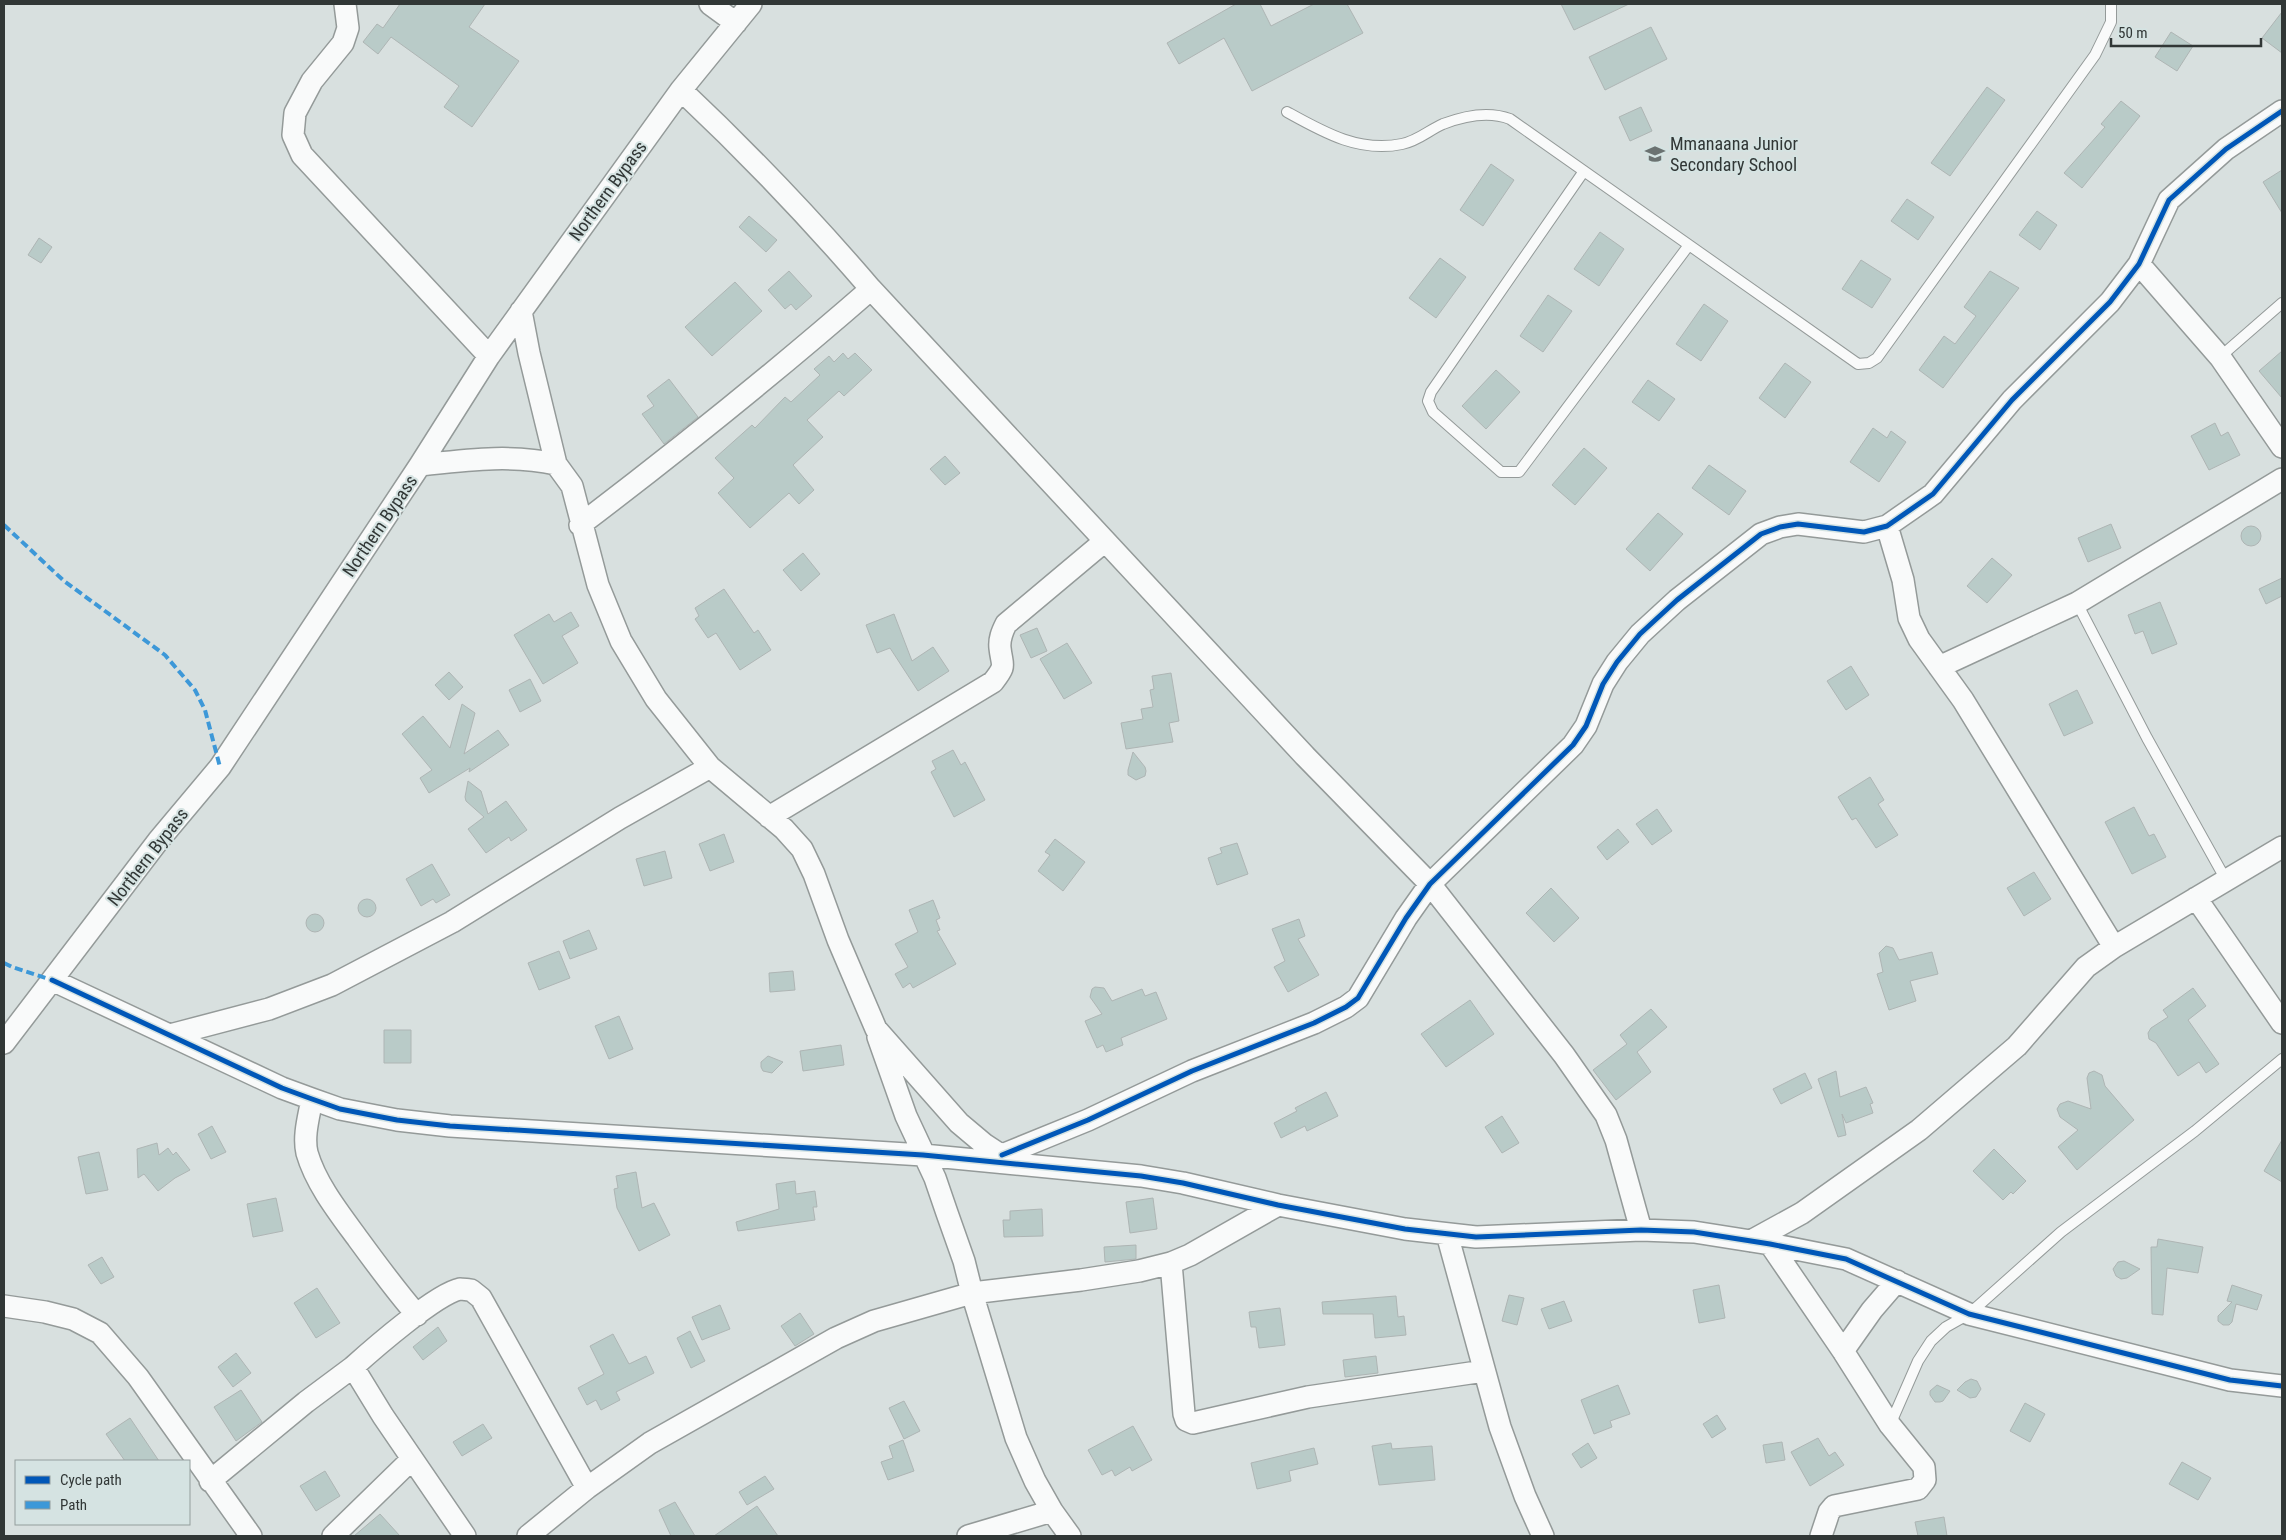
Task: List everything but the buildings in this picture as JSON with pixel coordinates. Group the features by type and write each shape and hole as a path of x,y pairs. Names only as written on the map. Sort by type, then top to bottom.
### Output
{"street":[{"path":"345,4 348,28 343,43 312,81 295,113 292,135 302,155 489,356"},
{"path":"710,4 736,23"},
{"name":"Northern Bypass","path":"4,1043 158,841 220,767 420,465 489,356 681,90 751,4"},
{"path":"681,90 746,153 827,237 871,289 1305,756 1430,884 1564,1055 1606,1115 1616,1140 1641,1230"},
{"path":"1009,1160 1192,1071 1314,1023 1346,1007 1358,998 1406,918 1430,884 1573,745 1586,726 1603,684 1616,662 1640,634 1677,600 1761,534 1780,527 1798,524 1864,532 1887,526 1933,494 2012,400 2110,302 2139,264 2169,200 2226,149 2282,110"},
{"path":"2139,264 2220,357 2282,447"},
{"path":"580,525 663,462 794,356 871,289"},
{"path":"521,311 529,353 556,464 572,486 580,525 598,585 620,642 656,699 710,767 784,829 802,849 814,874 838,940 876,1029 890,1074 947,1212 964,1260 972,1293 1016,1438 1035,1482 1052,1511 1070,1536"},
{"path":"420,465 496,458 532,459 556,464"},
{"path":"1940,667 2077,604 2282,479"},
{"path":"1887,526 1903,580 1909,618 1919,639 1964,700 2114,947"},
{"path":"769,817 993,682 1002,671 1004,661 1000,648 1000,636 1006,624 1105,541"},
{"path":"170,1035 269,1009 332,984 452,922 620,818 710,767"},
{"path":"1760,1242 1920,1130 2017,1046 2086,967 2114,947 2282,847"},
{"path":"2196,898 2282,1024"},
{"path":"52,980 282,1088 340,1108 397,1120 450,1126 1009,1160 1141,1176 1405,1229 1476,1237 1641,1230 1694,1232 1760,1242 1846,1259 1970,1314 2230,1380 2282,1386"},
{"path":"876,1029 959,1123 1009,1160"},
{"path":"312,1099 306,1133 307,1151 316,1175 339,1213 396,1291 417,1315"},
{"path":"528,1536 587,1488 650,1443 836,1338 874,1321 972,1293 1081,1280 1139,1271 1171,1263 1190,1255 1278,1205"},
{"path":"1447,1234 1500,1427 1525,1496 1543,1536"},
{"path":"1760,1242 1843,1351 1890,1426 1924,1467 1925,1480 1918,1489 1834,1506 1828,1512 1821,1536"},
{"path":"1171,1263 1184,1414 1186,1420 1193,1423 1308,1398 1484,1371"},
{"path":"1843,1351 1872,1310 1897,1281"},
{"path":"210,1480 417,1315 448,1294 459,1290 471,1290 481,1298 587,1488"},
{"path":"4,1306 45,1312 73,1319 100,1332 138,1377 251,1536"},
{"path":"353,1367 412,1459 465,1536"},
{"path":"333,1536 412,1459"},
{"path":"968,1536 1052,1511"}],"lane":[{"path":"1287,112 1329,135 1353,144 1382,146 1402,144 1420,138 1443,124 1476,115 1497,114 1510,119 1858,364 1868,364 1877,358 2095,55 2111,22 2111,4"},
{"path":"1584,171 1431,392 1428,401 1433,412 1501,472 1519,472 1690,245"},
{"path":"2220,357 2282,303"},
{"path":"2077,604 2147,738 2226,880"},
{"path":"1890,1426 1918,1361 1931,1341 1946,1327 1970,1314 2061,1232 2195,1131 2282,1059"}],"marked path":[{"path":"4,525 64,581 165,655 195,690 205,710 220,767"},
{"path":"4,963 52,980"}],"cycle path":[{"path":"1002,1155 1088,1120 1192,1071 1314,1023 1346,1007 1358,998 1406,918 1430,884 1573,745 1586,726 1603,684 1617,662 1640,634 1677,600 1761,534 1780,527 1798,524 1864,532 1887,526 1933,494 2012,400 2110,302 2139,264 2169,200 2226,149 2282,111"},
{"path":"52,980 282,1088 340,1109 397,1120 450,1126 923,1155 1141,1176 1405,1229 1476,1237 1641,1230 1694,1232 1846,1259 1969,1314 2230,1380 2282,1386"}],"place":[{"name":"Mmanaana Junior Secondary School","path":"1655,154"}]}
